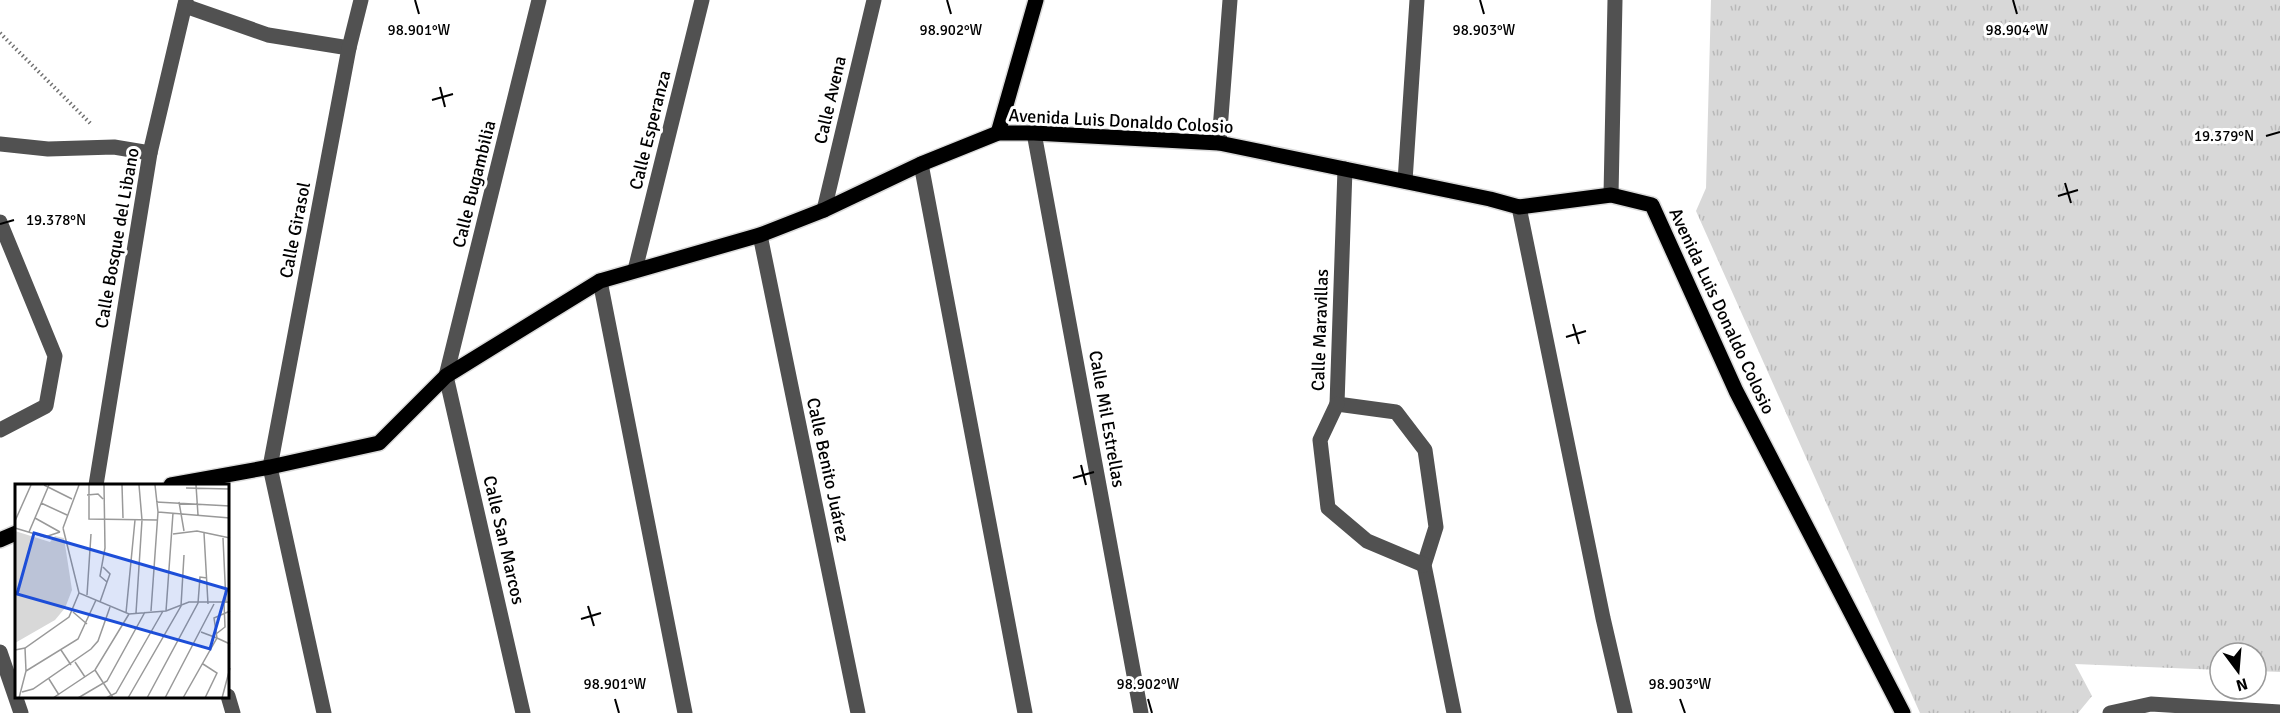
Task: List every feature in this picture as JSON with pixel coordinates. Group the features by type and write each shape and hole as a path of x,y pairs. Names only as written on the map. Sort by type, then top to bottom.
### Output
{"main road":[{"path":"998,133 1036,0"},
{"name":"Avenida Luis Donaldo Colosio","path":"176,484 270,467 379,443 446,376 600,280 760,235 824,210 921,164 998,133 1219,142 1519,207 1611,195 1652,205 1736,391 1903,713"},
{"path":"0,540 15,534"}],"street":[{"name":"Calle Girasol","path":"270,467 349,48 361,0"},
{"name":"Calle Bugambilia","path":"446,376 539,0"},
{"name":"Calle Esperanza","path":"635,270 702,0"},
{"name":"Calle Avena","path":"824,210 874,0"},
{"path":"1219,142 1230,0"},
{"path":"1405,181 1417,0"},
{"path":"1611,195 1615,0"},
{"path":"186,3 268,35 349,48"},
{"name":"Calle Bosque del Libano","path":"96,484 150,153 186,3"},
{"name":"Calle Mil Estrellas","path":"1034,133 1141,713"},
{"path":"0,144 48,149 114,147 150,153"},
{"path":"921,164 1025,713"},
{"name":"Calle Maravillas","path":"1345,169 1338,404 1396,412 1425,450 1436,527 1424,565 1455,713"},
{"path":"1519,207 1603,618 1625,713"},
{"path":"0,222 55,356 46,406 0,430"},
{"name":"Calle Benito Juárez","path":"760,235 858,713"},
{"path":"600,280 685,713"},
{"name":"Calle San Marcos","path":"446,376 523,713"},
{"path":"1338,404 1320,440 1328,508 1367,541 1424,565"},
{"path":"270,467 324,713"},
{"path":"0,652 15,696"},
{"path":"16,698 21,713"},
{"path":"229,698 233,713"},
{"path":"2110,713 2151,704 2280,712"}],"path":[{"path":"0,33 114,147"}],"green space":[{"path":"1711,0 2280,0 2280,672 2268,672 2268,641 2208,641 2208,670 2075,664 2092,696 2078,713 1920,713 1696,211 1706,188"}]}
